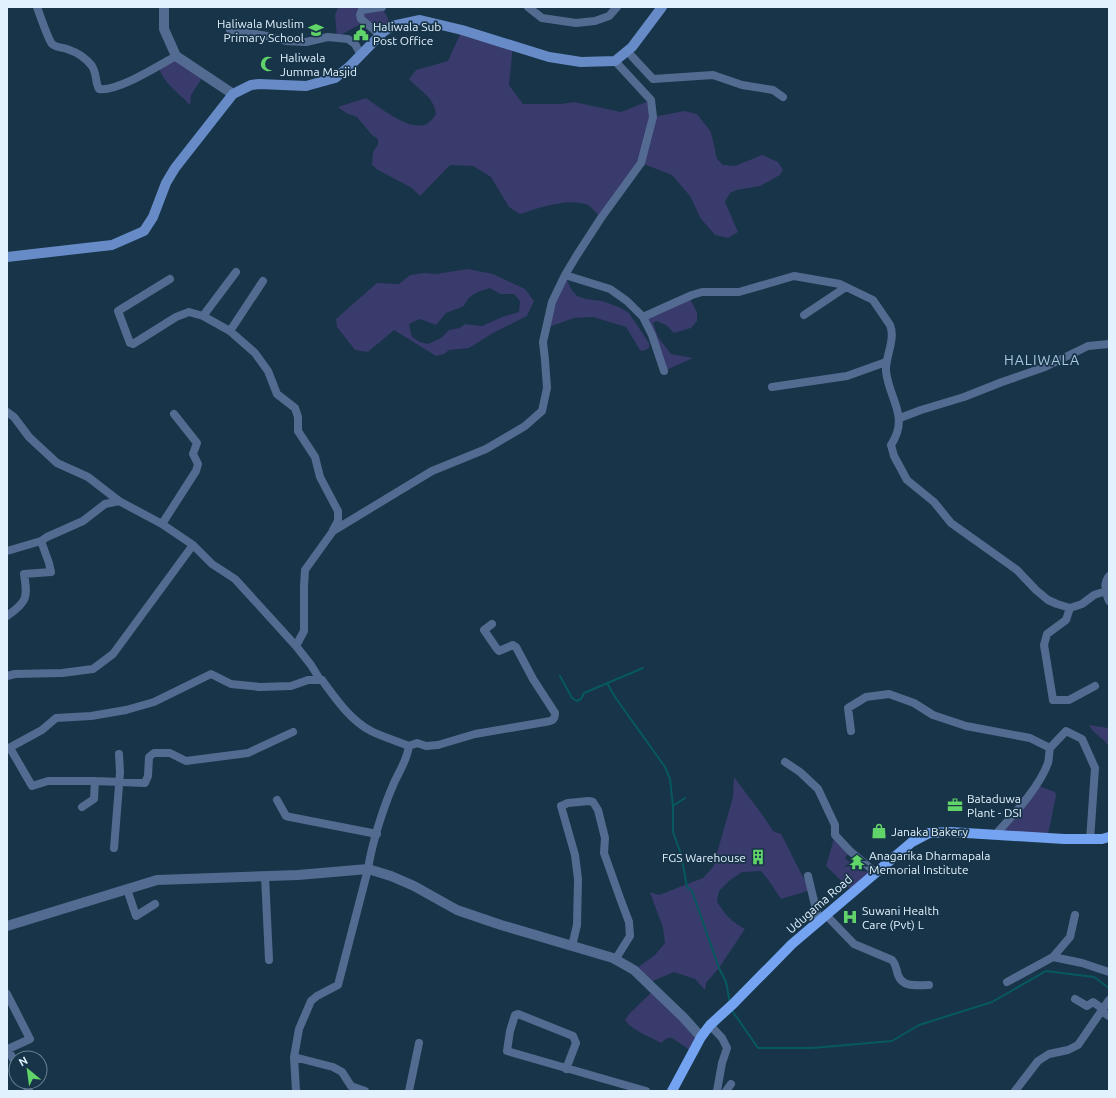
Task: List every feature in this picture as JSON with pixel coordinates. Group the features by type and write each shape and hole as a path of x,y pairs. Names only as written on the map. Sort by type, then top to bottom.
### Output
{"main road":[{"path":"7,257 112,245 144,231 153,217 166,183 175,168 233,94 251,85 306,86 335,78 361,55 380,35 392,26 420,20 462,30 549,57 581,62 615,61 632,47 662,7"},
{"name":"Udugama Road","path":"672,1091 701,1037 710,1025 731,1006 779,957 875,872 912,842 929,833 950,832 1090,840 1109,837"}],"street":[{"path":"37,7 51,43 58,48 66,49 84,58 94,70 96,75 96,83 99,89 105,90 132,80 176,56"},
{"path":"164,7 164,29 176,56 233,94"},
{"path":"380,35 361,19 360,15 362,10 382,7"},
{"path":"528,7 542,18 576,23 594,21 609,16 617,7"},
{"path":"230,30 267,36 286,41 306,42 328,37 348,39 355,44 361,55"},
{"path":"627,51 653,79 713,74 742,85 773,90 783,97"},
{"path":"333,530 432,471 486,449 525,426 542,411 547,388 543,342 552,302 565,275 601,218 641,163 653,117 651,100 615,61"},
{"path":"203,316 236,272"},
{"path":"565,275 610,289 627,301 643,317 652,335 664,371"},
{"path":"643,317 702,292 739,292 794,276 840,284 873,300 892,329 890,354 886,362 886,372 900,418 898,436 891,445 894,456 907,480 934,502 951,523 1017,570 1048,600 1070,608 1082,604 1094,595 1106,591"},
{"path":"170,279 118,311 130,343 133,344 176,317 189,312 203,316 230,331 255,353 268,371 277,394 295,408 298,417 298,431 315,457 320,477 338,511 338,521 333,530 305,570 304,632 296,646"},
{"path":"230,331 263,281"},
{"path":"804,315 846,287"},
{"path":"900,418 964,397 1045,367 1088,346 1109,344"},
{"path":"772,388 848,376 886,362"},
{"path":"7,412 14,418 29,437 57,463 88,477 119,501 162,524 193,545 212,564 234,579 312,665 319,678 338,703 354,719 371,731 409,746 417,744 426,746 438,745 475,734 554,720 555,714 533,679 516,647 513,645 499,650 497,649 484,630 492,624"},
{"path":"162,524 196,471 198,464 193,454 197,443 174,414"},
{"path":"7,551 41,542 47,537 83,521 105,504 119,501"},
{"path":"7,616 19,608 24,602 26,588 24,574 51,572 41,542"},
{"path":"7,676 15,674 62,673 93,669 113,654 193,545"},
{"path":"1109,576 1107,578 1106,591 1109,601"},
{"path":"1070,608 1066,620 1047,634 1044,644 1053,700 1070,700 1095,686"},
{"path":"293,732 248,753 186,761 170,753 154,754 149,756 148,776 145,783 96,780 48,780 32,786 9,748 42,730 56,718 91,716 126,710 154,702 211,674 231,684 260,688 291,686 308,680 322,680"},
{"path":"851,732 848,708 866,697 889,694 914,702 933,715 966,726 1030,738 1050,748"},
{"path":"995,835 1016,812 1036,785 1048,762 1050,748 1066,731 1082,739 1095,768 1090,840"},
{"path":"296,1091 294,1057 299,1029 312,1001 317,996 338,985 368,869 371,851 394,783 408,757 409,746"},
{"path":"114,848 120,773 119,754"},
{"path":"785,762 800,772 818,789 835,825 835,835 850,851 875,872"},
{"path":"82,807 94,799 96,780"},
{"path":"277,800 286,816 377,834"},
{"path":"572,946 577,925 578,879 575,855 561,806 568,803 589,801 592,802 598,810 605,838 604,853 629,922 630,936 615,960"},
{"path":"7,926 157,880 254,878 368,869 391,876 414,886 457,910 502,926 612,958 634,970 683,1017 701,1037"},
{"path":"265,876 269,960"},
{"path":"808,876 822,919 854,944 892,960 898,977 904,984 929,985"},
{"path":"127,889 136,916 155,904"},
{"path":"1008,982 1053,957 1070,937 1076,915"},
{"path":"1053,957 1082,963 1109,972"},
{"path":"7,994 30,1039 8,1050"},
{"path":"1075,999 1087,1006 1093,1002 1109,1016"},
{"path":"1015,1091 1038,1060 1048,1054 1068,1050 1078,1045 1109,1000"},
{"path":"566,1069 576,1043 573,1036 518,1014 514,1015 507,1052 566,1069 646,1091"},
{"path":"710,1025 722,1038 727,1048 722,1063 717,1091"},
{"path":"410,1091 419,1043"},
{"path":"294,1057 342,1072 351,1086 365,1091"}],"shaded area":[{"path":"338,7 382,7 392,26 383,32 364,24 357,26 337,37 335,15"},
{"path":"462,30 513,45 509,85 523,104 561,104 574,102 621,112 651,100 653,117 684,111 697,114 711,132 717,159 723,165 735,166 762,155 778,162 783,170 780,175 760,186 737,190 730,193 725,202 738,232 728,238 715,235 701,219 690,196 672,175 641,163 601,218 588,205 572,202 554,204 520,214 509,207 491,177 473,166 450,165 420,196 412,188 378,170 372,165 373,152 378,144 378,139 372,135 357,117 346,113 338,107 366,98 387,113 405,122 413,125 428,123 436,114 435,108 426,95 409,79 416,70 448,61"},
{"path":"176,56 204,75 191,95 190,105 168,83 158,66"},
{"path":"468,269 493,274 525,289 534,301 527,316 493,333 469,348 449,350 444,354 436,356 394,330 368,352 355,350 337,327 336,319 377,283 399,284 410,275 424,273 436,274","holes":["490,288 500,294 514,294 520,301 519,312 502,317 482,326 465,324 460,328 449,330 441,338 428,344 420,342 412,337 409,324 420,319 436,325 446,313 464,306 469,298 475,294"]},
{"path":"565,275 571,289 577,296 602,301 619,307 629,313 649,343 649,348 643,351 640,350 626,327 593,317 574,318 546,328"},
{"path":"692,295 691,301 697,312 697,321 691,328 674,333 666,325 656,321 653,323 658,337 671,354 693,358 664,371 643,317"},
{"path":"1089,725 1109,727 1109,747 1093,731"},
{"path":"734,777 773,831 781,834 811,890 781,899 761,871 742,872 729,881 719,891 717,902 729,918 745,929 719,968 706,983 705,990 695,979 674,972 648,983 634,970 655,955 665,943 663,928 650,892 659,895 703,878 713,867 733,797"},
{"path":"1036,785 1055,792 1056,796 1047,839 995,835"},
{"path":"835,835 850,851 845,858 860,871 875,872 853,892 826,866"},
{"path":"654,990 701,1037 693,1052 672,1038 667,1038 661,1043 636,1030 625,1020 629,1014"}],"waterway":[{"path":"560,676 572,698 577,701 581,699 584,693 643,668"},
{"path":"607,683 615,697 665,767 670,779 673,806"},
{"path":"685,798 673,806 673,832 681,854 687,887 692,891 719,968 726,982 730,1003"},
{"path":"731,1009 758,1048 812,1048 892,1041 919,1025 992,1002 1046,971 1094,977 1109,988"}],"place":[{"name":"Haliwala Muslim Primary School","path":"316,30"},
{"name":"Haliwala Sub Post Office","path":"361,33"},
{"name":"Haliwala Jumma Masjid","path":"268,64"},
{"name":"Bataduwa Plant - DSI","path":"955,805"},
{"name":"Janaka Bakery","path":"879,831"},
{"name":"FGS Warehouse","path":"758,857"},
{"name":"Anagarika Dharmapala Memorial Institute","path":"857,862"},
{"name":"Suwani Health Care (Pvt) L","path":"850,917"}],"district":[{"name":"HALIWALA","path":"1042,360"}]}
